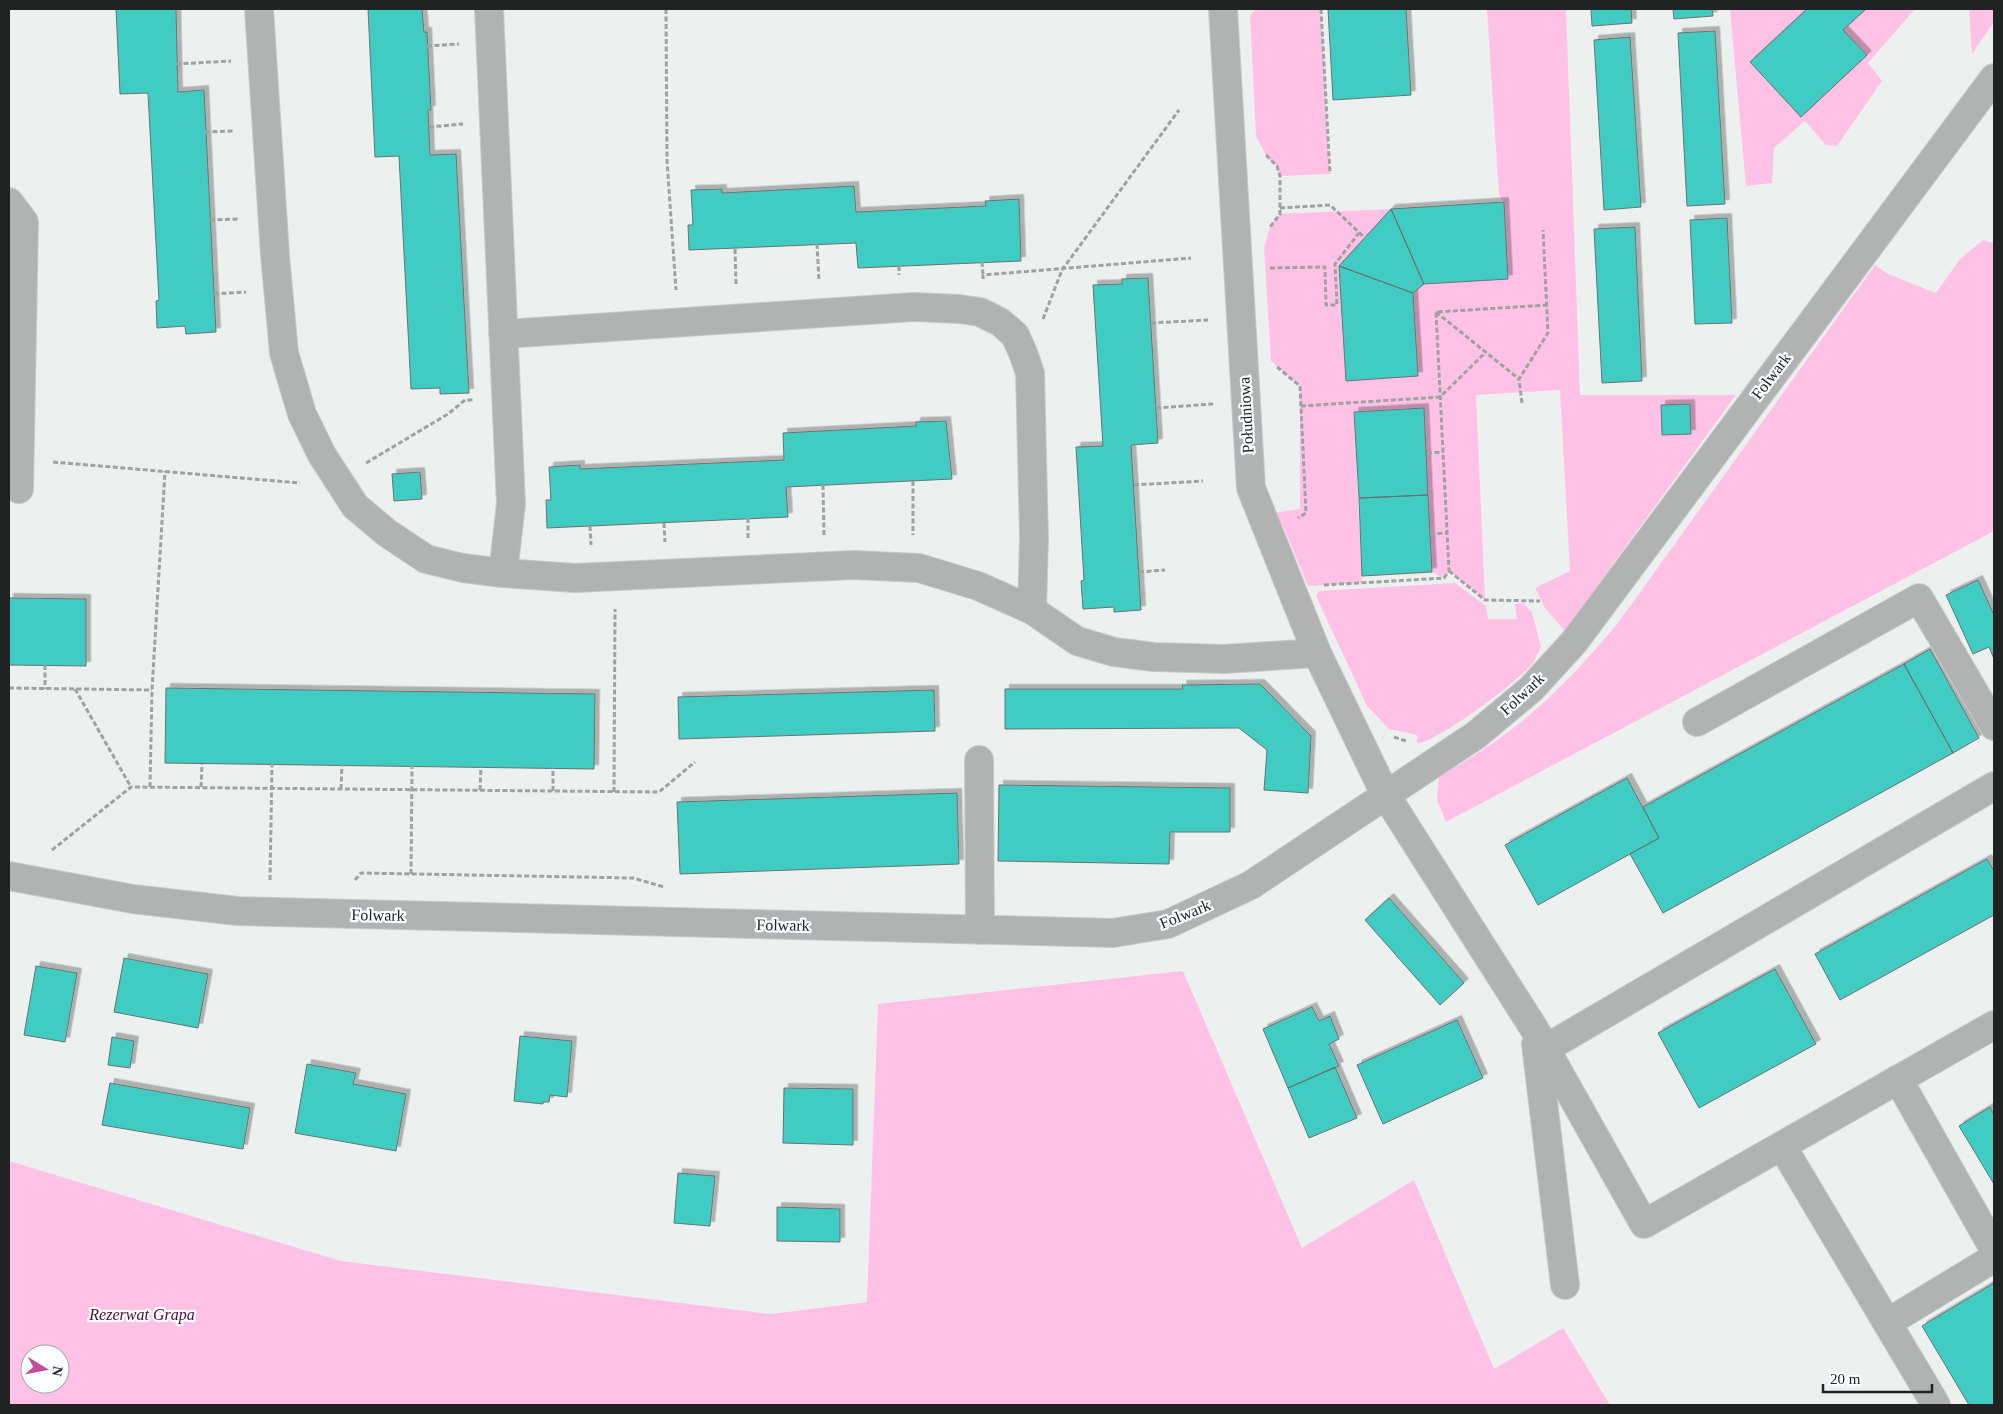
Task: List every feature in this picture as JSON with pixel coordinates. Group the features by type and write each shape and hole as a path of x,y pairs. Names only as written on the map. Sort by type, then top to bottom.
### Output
{"street":[{"path":"259,9 275,255 284,353 302,414 322,455 356,506 387,533 426,560 503,573 575,578 854,564 914,568 978,586 1032,610 1077,641 1114,652 1154,657 1224,659 1317,653"},
{"path":"490,9 510,504 503,573"},
{"name":"Południowa","path":"1223,9 1251,488 1317,653 1385,794 1540,1039 1644,1224 1782,1146"},
{"name":"Folwark","path":"9,876 134,899 238,911 1113,933 1168,924 1251,884 1476,735 1531,689 1574,642 1994,78"},
{"path":"9,202 24,222 19,489"},
{"path":"503,334 914,307 980,312 1000,322 1015,335 1024,353 1030,373 1034,538 1032,610"},
{"path":"1697,722 1919,598 1994,726"},
{"path":"979,760 980,930"},
{"path":"1565,1285 1540,1039 1994,786"},
{"path":"1936,1405 1782,1146 1994,1024"},
{"path":"1898,1079 1994,1248"},
{"path":"1887,1324 1994,1258"}],"path":[{"path":"666,9 667,161 678,322"},
{"path":"1321,9 1330,174"},
{"path":"176,64 263,59"},
{"path":"1024,353 1033,346 1062,270 1179,110"},
{"path":"1268,234 1280,214 1280,176"},
{"path":"1280,208 1330,206 1365,238"},
{"path":"1522,403 1519,378 1548,333 1543,230"},
{"path":"1265,268 1324,267 1326,305 1338,305 1336,264 1359,233"},
{"path":"983,275 1191,258"},
{"path":"980,312 984,299 982,262"},
{"path":"1436,312 1547,305"},
{"path":"1436,312 1519,378"},
{"path":"1317,585 1444,578 1449,571 1436,312"},
{"path":"1152,323 1214,320"},
{"path":"1301,406 1440,397 1486,352"},
{"path":"1271,362 1300,386 1306,513 1291,522"},
{"path":"20,459 323,486 386,452 448,414 465,400 506,398"},
{"path":"1156,408 1219,403"},
{"path":"1427,453 1443,452"},
{"path":"150,787 152,690 166,471"},
{"path":"913,481 914,568"},
{"path":"1134,485 1203,481"},
{"path":"823,485 825,566"},
{"path":"1430,534 1447,533"},
{"path":"1139,572 1165,570"},
{"path":"1449,571 1485,600 1540,601"},
{"path":"614,792 616,576"},
{"path":"45,665 45,689"},
{"path":"9,688 152,690"},
{"path":"74,689 131,786"},
{"path":"1386,732 1406,739 1421,771"},
{"path":"46,854 131,786 659,792 695,762"},
{"path":"201,787 202,764"},
{"path":"270,883 272,764"},
{"path":"341,789 342,765"},
{"path":"411,874 412,766"},
{"path":"480,767 480,790"},
{"path":"553,768 553,791"}],"green space":[{"path":"1256,9 1321,9 1330,174 1280,176 1277,166 1268,159 1256,136 1250,15"},
{"path":"1487,9 1566,9 1580,395 1736,395 1581,608 1574,642 1545,608 1535,588 1570,571 1560,390 1476,395 1485,600 1450,571 1444,578 1432,572 1424,408 1354,412 1362,583 1308,586 1283,526 1274,513 1300,509 1300,386 1271,361 1264,247 1270,227 1280,214 1391,209 1365,238 1347,381 1418,376 1413,293 1424,284 1508,279 1504,202 1499,195"},
{"path":"1730,9 1915,9 1868,63 1882,81 1837,146 1826,145 1805,121 1774,148 1772,183 1746,186"},
{"path":"1969,9 1994,9 1994,22 1972,54"},
{"path":"1983,240 1994,243 1994,531 1446,822 1437,800 1439,777 1517,726 1548,699 1605,639 1875,265 1888,274 1936,293 1960,259"},
{"path":"1455,583 1486,606 1488,619 1517,619 1515,604 1523,603 1532,612 1541,647 1532,664 1495,697 1458,723 1427,741 1417,743 1417,735 1389,729 1367,706 1316,596 1319,591"},
{"name":"Rezerwat Grapa","path":"1183,971 1302,1248 1414,1180 1494,1369 1563,1328 1610,1405 9,1405 9,1161 341,1261 771,1314 867,1302 878,1004"}],"building":[{"path":"116,9 176,9 178,92 204,90 216,332 186,334 185,326 157,328 156,301 159,300 148,93 120,94"},
{"path":"368,9 422,9 424,32 427,32 431,110 428,110 430,155 456,154 469,393 440,394 440,388 411,389 399,156 375,157"},
{"path":"1328,9 1406,9 1411,95 1333,100"},
{"path":"1591,9 1631,9 1632,23 1592,26"},
{"path":"1673,9 1712,9 1713,16 1674,19"},
{"path":"1807,9 1866,9 1843,30 1867,55 1801,117 1750,62"},
{"path":"1715,31 1725,204 1687,206 1678,33"},
{"path":"1630,37 1641,207 1604,210 1594,40"},
{"path":"854,186 856,212 986,206 985,201 1019,199 1021,261 858,268 856,243 689,250 688,225 693,225 691,190 722,189 722,193"},
{"path":"1504,202 1508,279 1424,284 1391,209"},
{"path":"1391,209 1424,284 1413,293 1339,266"},
{"path":"1727,218 1732,323 1695,324 1690,220"},
{"path":"1635,227 1642,381 1602,383 1594,229"},
{"path":"1339,266 1413,293 1418,376 1346,381"},
{"path":"1148,278 1158,443 1131,445 1141,610 1114,612 1114,607 1083,609 1081,581 1084,580 1076,447 1103,446 1093,285 1122,284 1122,279"},
{"path":"1690,404 1691,434 1662,435 1661,405"},
{"path":"1424,408 1428,495 1359,498 1354,412"},
{"path":"946,421 952,479 786,487 788,517 547,528 546,500 551,500 549,467 580,465 580,469 784,460 783,433 916,426 916,422"},
{"path":"420,472 422,499 394,501 392,474"},
{"path":"1428,495 1432,572 1362,576 1359,498"},
{"path":"1978,580 1994,615 1994,659 1989,647 1973,654 1946,595"},
{"path":"9,598 86,599 86,666 9,665"},
{"path":"1930,649 1979,738 1953,753 1904,664"},
{"path":"1904,664 1953,753 1663,913 1630,854 1659,838 1643,807"},
{"path":"1260,684 1311,736 1308,793 1264,790 1267,750 1239,728 1005,729 1005,689 1183,689 1182,685"},
{"path":"166,688 595,694 594,769 165,763"},
{"path":"934,690 935,731 679,739 678,697"},
{"path":"1627,778 1659,838 1538,905 1505,845"},
{"path":"999,785 1230,788 1230,832 1170,832 1169,864 998,861"},
{"path":"957,793 959,864 680,874 677,802"},
{"path":"1987,859 1994,871 1994,915 1840,1000 1815,954"},
{"path":"1389,898 1464,983 1440,1005 1365,920"},
{"path":"124,958 208,974 198,1028 114,1012"},
{"path":"36,966 77,973 65,1042 24,1035"},
{"path":"1775,969 1816,1044 1699,1108 1658,1033"},
{"path":"1312,1007 1319,1021 1330,1016 1339,1039 1329,1044 1339,1066 1288,1088 1263,1029"},
{"path":"1457,1020 1483,1078 1383,1124 1357,1065"},
{"path":"520,1036 572,1041 567,1097 550,1095 549,1102 543,1102 543,1104 514,1101"},
{"path":"112,1037 134,1041 130,1068 108,1065"},
{"path":"307,1064 356,1073 353,1084 406,1094 396,1151 295,1133"},
{"path":"1335,1067 1357,1118 1309,1138 1288,1088"},
{"path":"110,1083 250,1108 243,1149 102,1125"},
{"path":"784,1088 853,1089 853,1145 783,1143"},
{"path":"1990,1107 1994,1115 1994,1184 1959,1126"},
{"path":"678,1173 715,1176 710,1226 674,1223"},
{"path":"777,1207 840,1209 840,1242 777,1241"},
{"path":"1994,1283 1994,1405 1969,1405 1922,1326"}]}
